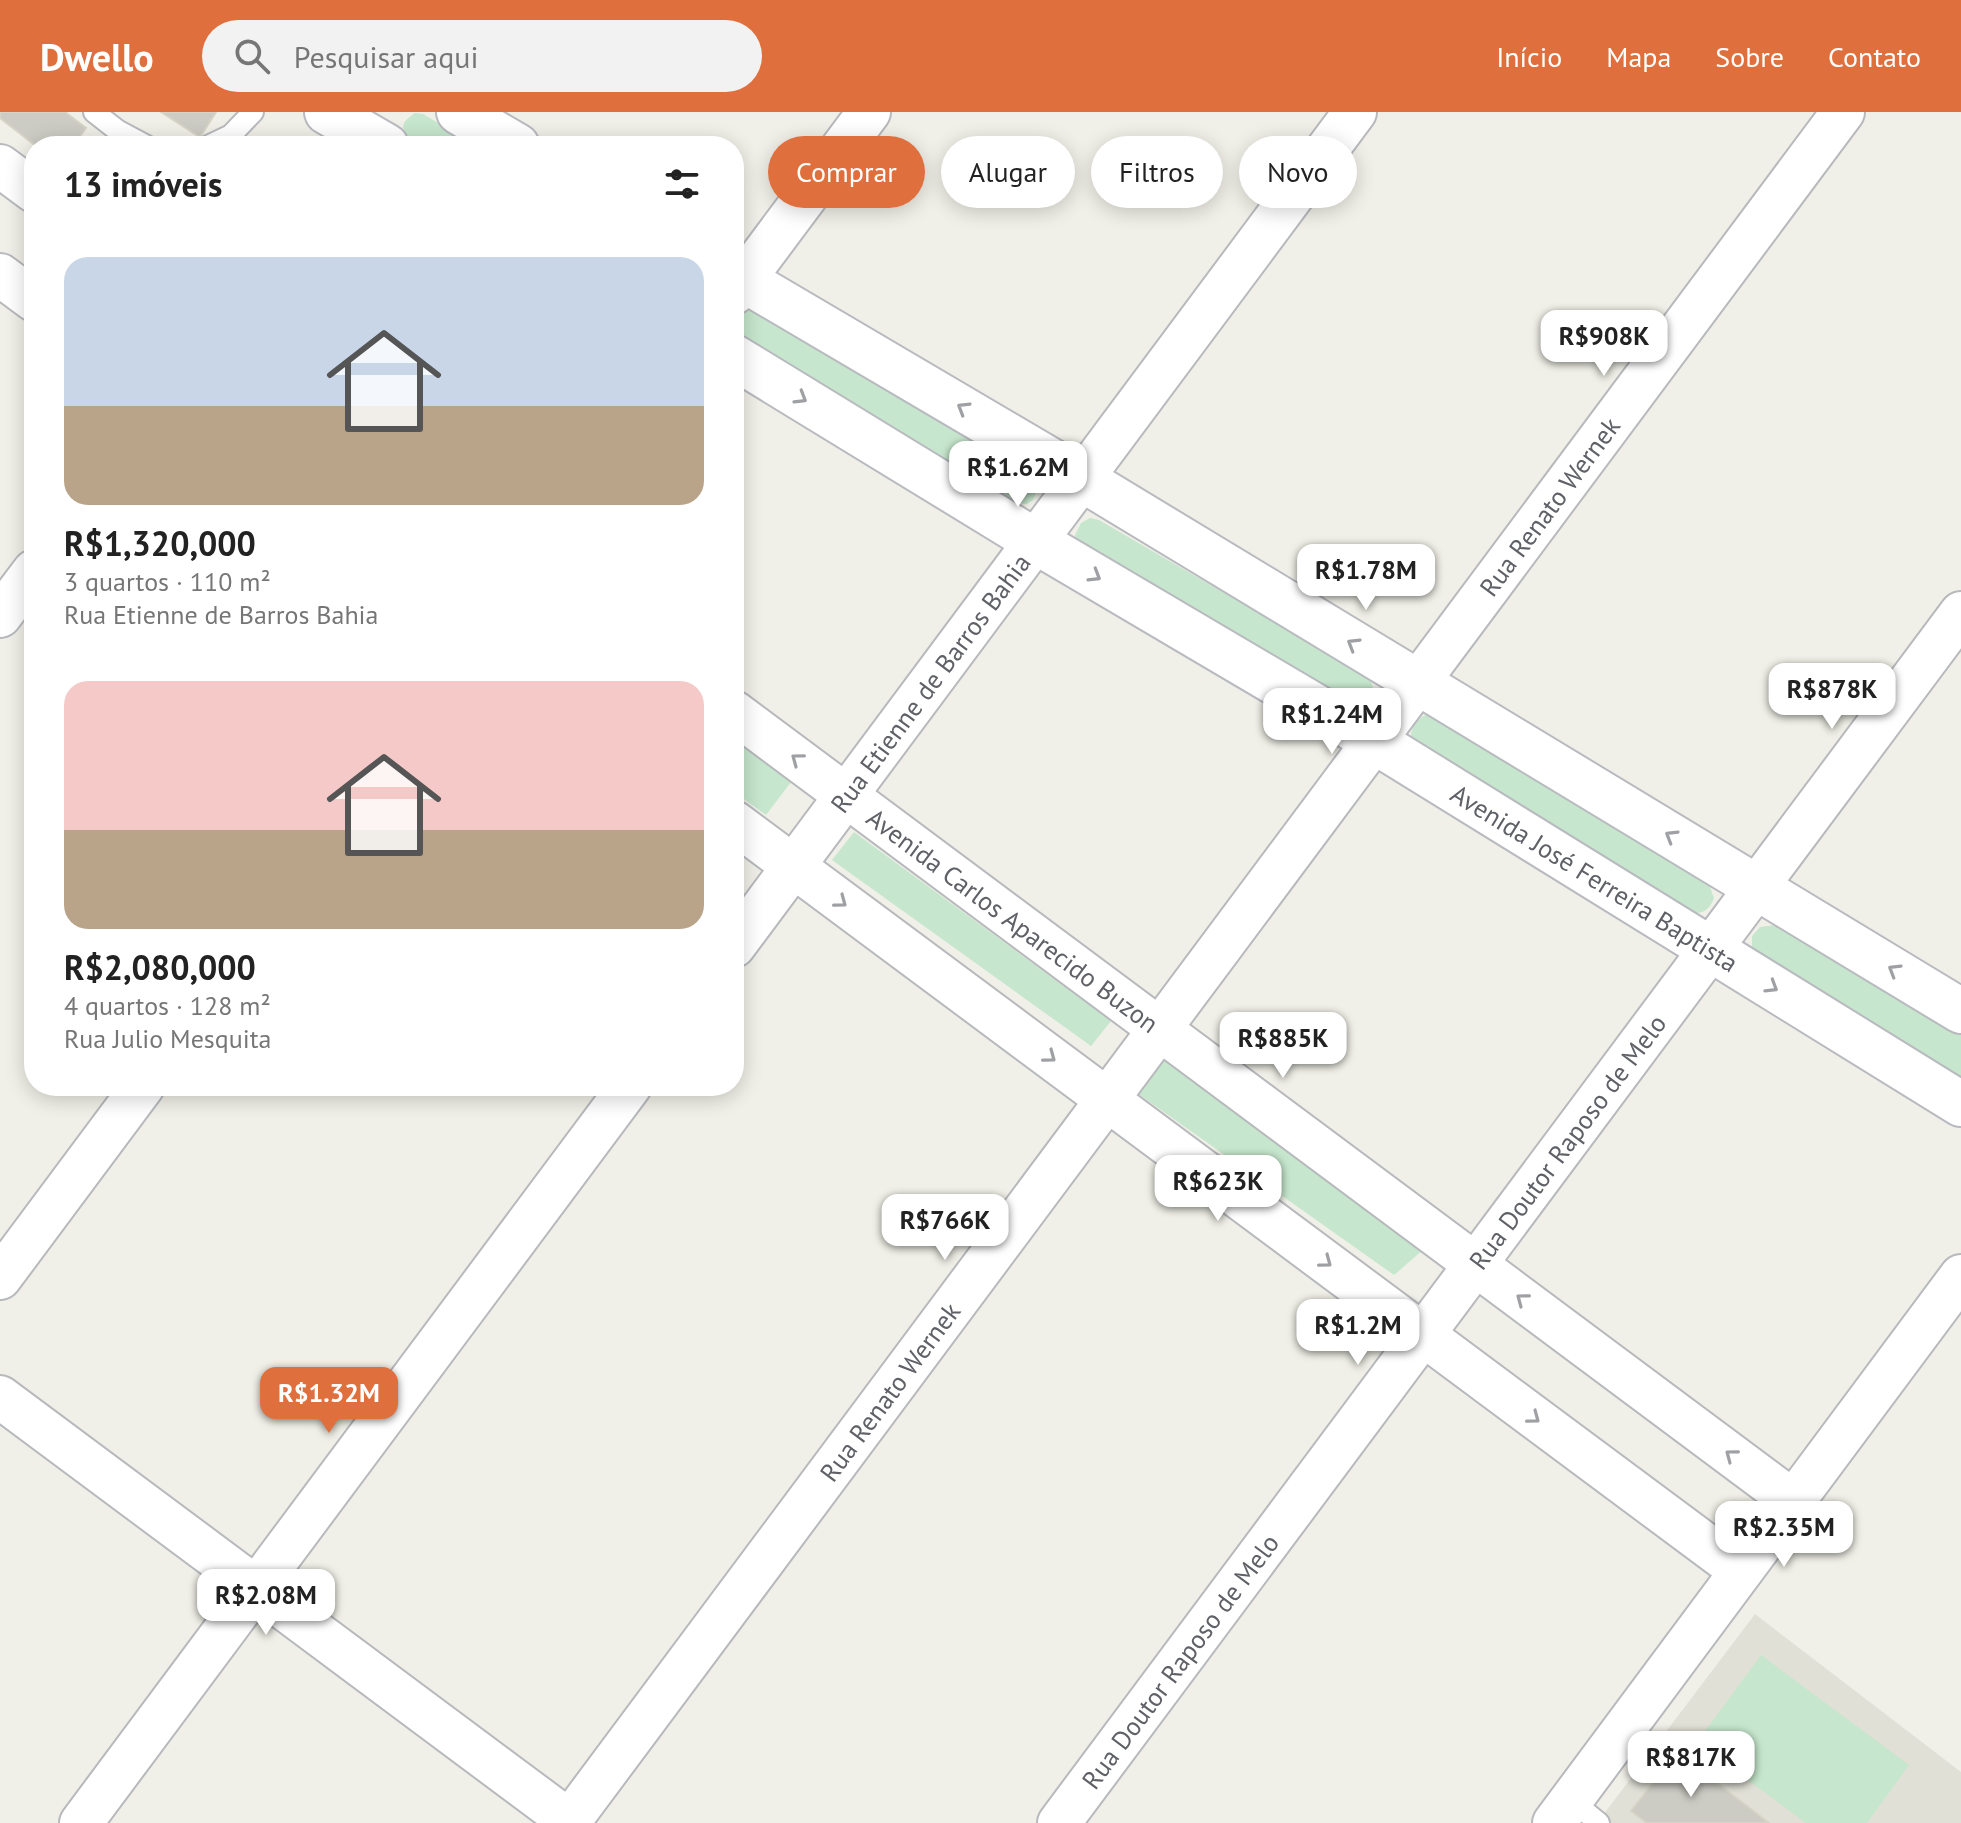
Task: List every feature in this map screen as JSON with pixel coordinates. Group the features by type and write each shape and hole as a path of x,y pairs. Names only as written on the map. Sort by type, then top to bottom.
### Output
{"main road":[{"path":"459,112 500,136"},
{"path":"744,286 1082,479 1961,1011"},
{"name":"Avenida José Ferreira Baptista","path":"744,363 1035,541 1374,741 1961,1104"}],"street":[{"path":"744,273 869,112"},
{"name":"Rua Etienne de Barros Bahia","path":"744,932 1355,112"},
{"name":"Rua Renato Wernek","path":"570,1822 1843,112"},
{"path":"0,166 24,184"},
{"path":"0,275 24,293"},
{"path":"0,616 24,584"},
{"name":"Rua Doutor Raposo de Melo","path":"1059,1823 1961,613"},
{"name":"Avenida Carlos Aparecido Buzon","path":"744,720 1793,1501"},
{"path":"744,829 1741,1571"},
{"path":"0,1278 136,1096"},
{"path":"81,1823 623,1096"},
{"path":"1575,1815 1741,1571 1961,1276"},
{"path":"0,1397 570,1822"}],"lane":[{"path":"94,112 128,136"},
{"path":"229,136 253,112"}],"shaded area":[{"path":"1755,1614 1961,1772 1961,1823 1597,1823"}],"green space":[{"path":"415,113 423,114 460,136 408,136 403,126"},
{"path":"757,311 1030,476 1037,490 1033,500 1027,504 1013,503 744,341 744,313"},
{"path":"1090,518 1099,520 1370,678 1374,691 1371,699 1362,706 1351,705 1077,543 1075,535 1081,523"},
{"path":"1425,715 1435,716 1709,884 1714,898 1710,906 1701,912 1689,913 1412,744 1413,727"},
{"path":"744,747 791,782 766,815 744,799"},
{"path":"854,832 1111,1021 1091,1046 832,860"},
{"path":"1775,925 1961,1035 1961,1078 1757,956 1752,948 1752,936 1760,927"},
{"path":"1167,1057 1424,1249 1394,1275 1137,1093"},
{"path":"1761,1655 1909,1765 1867,1823 1806,1823 1697,1742"}],"building":[{"path":"0,112 65,112 86,128 80,136 24,137 0,118"},
{"path":"161,112 216,112 198,136"},
{"path":"1677,1752 1769,1823 1647,1823 1631,1811"}]}
